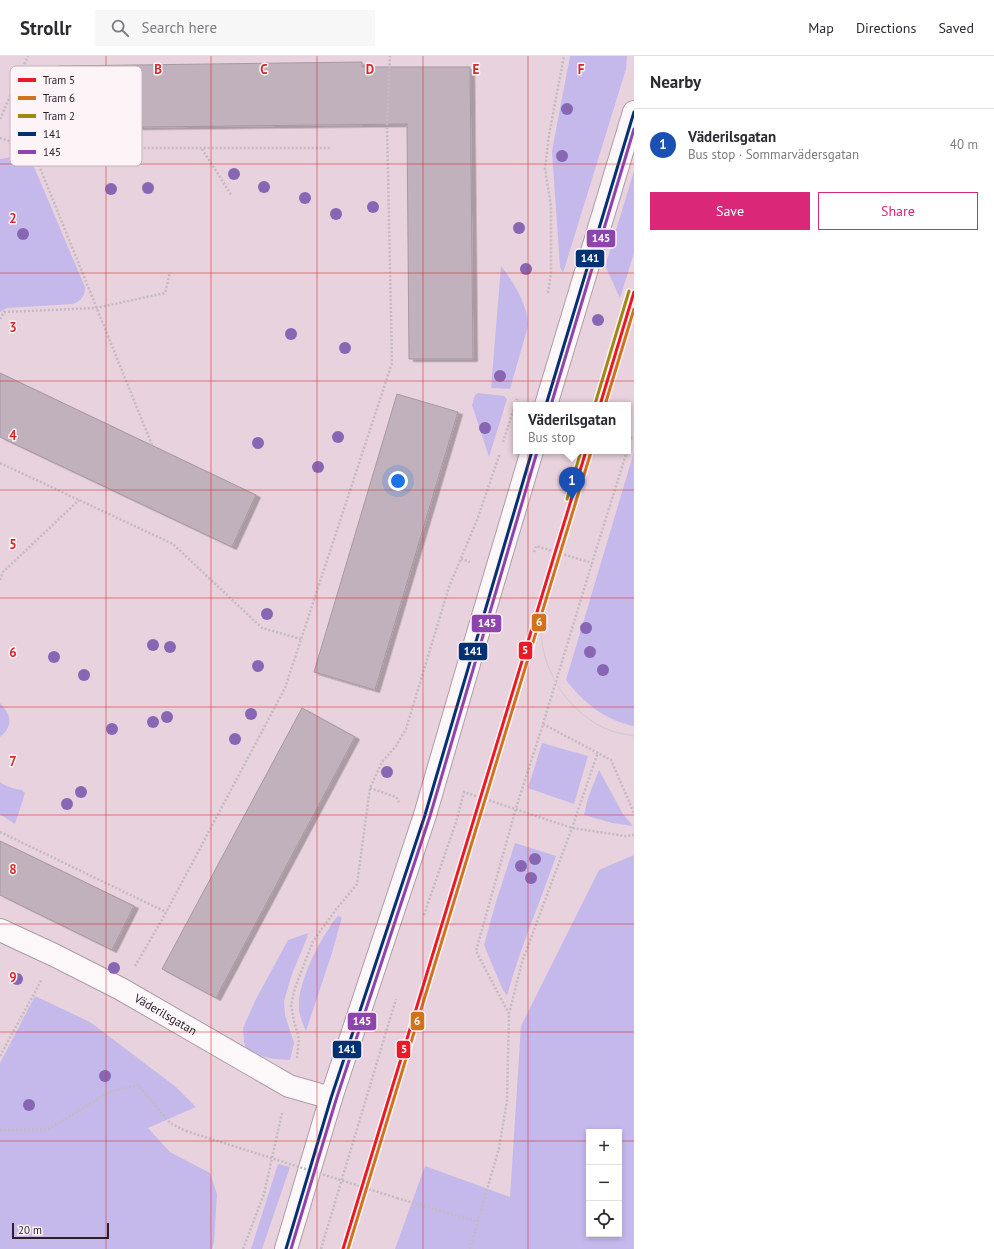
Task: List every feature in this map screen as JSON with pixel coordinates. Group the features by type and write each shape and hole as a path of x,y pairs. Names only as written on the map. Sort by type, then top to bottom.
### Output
{"street":[{"path":"547,402 634,112"},
{"path":"286,1249 331,1098 425,815 531,454"},
{"name":"Väderilsgatan","path":"0,930 121,989 288,1086 331,1098"}],"path":[{"path":"24,66 28,56"},
{"path":"121,989 166,912 285,688 392,363 387,126 390,56"},
{"path":"548,295 551,273 551,206 545,169 549,135 564,56"},
{"path":"0,119 10,97"},
{"path":"0,138 10,141"},
{"path":"142,148 331,148"},
{"path":"201,148 232,196"},
{"path":"39,166 152,445"},
{"path":"0,319 4,312 96,308 165,293 170,272"},
{"path":"516,402 519,393"},
{"path":"503,443 513,412"},
{"path":"243,1249 264,1194 288,1086 297,1059 300,1039 291,1005 295,988 313,941 357,884 370,788 382,762 396,746 406,729 449,587 477,520 501,450"},
{"path":"509,1014 476,951 516,808 626,454"},
{"path":"0,463 173,544 262,628 301,640"},
{"path":"0,580 3,572 79,500"},
{"path":"533,554 536,546 592,562"},
{"path":"461,559 497,569"},
{"path":"543,724 611,760 634,813"},
{"path":"470,1249 499,1148 507,1101 509,1014 522,962 572,828 598,752"},
{"path":"423,917 456,822 464,792 516,808 572,828 634,836"},
{"path":"0,832 166,912"},
{"path":"0,1056 54,955"},
{"path":"321,1249 396,997"},
{"path":"0,1130 48,1128 110,1092 138,1085 170,1123 186,1131 478,1222"}],"shaded area":[{"path":"570,56 627,56 626,69 563,273 560,267 552,151"},
{"path":"10,157 10,166 34,167 85,287 82,298 73,304 7,308 0,312 0,159"},
{"path":"634,171 634,253 620,298 606,267"},
{"path":"501,266 511,280 523,302 526,310 528,326 510,389 491,388"},
{"path":"478,393 504,396 507,399 489,457 472,405 475,395"},
{"path":"634,452 634,726 613,720 604,715 580,696 566,680"},
{"path":"0,703 9,716 9,724 0,737"},
{"path":"542,743 588,756 574,804 528,788"},
{"path":"599,770 623,814 633,826 612,823 584,815 588,798"},
{"path":"0,782 11,788 22,790 25,793 15,824 0,814"},
{"path":"515,843 556,856 524,943 507,996 502,988 484,945"},
{"path":"634,855 634,1249 395,1249 425,1166 510,1197 521,1026 599,870"},
{"path":"338,916 342,917 332,953 306,1031 299,1011 299,997 302,986 317,948"},
{"path":"308,933 292,974 284,1001 285,1015 294,1043 290,1060 268,1058 247,1051 244,1042 243,1028 256,999 288,940"},
{"path":"35,996 90,1022 176,1087 196,1107 148,1128 170,1152 210,1173 217,1194 214,1242 212,1249 0,1249 0,1063"},
{"path":"278,1164 290,1167 262,1249 251,1249"}],"building":[{"path":"362,62 362,67 470,67 473,359 409,359 407,124 142,127 142,66 58,66"},
{"path":"0,373 256,495 232,547 0,437"},
{"path":"397,394 458,412 375,690 314,672"},
{"path":"302,708 355,737 216,998 162,969"},
{"path":"0,841 134,906 112,950 0,895"}],"tram line":[{"name":"2","path":"596,402 629,291"},
{"name":"5","path":"601,402 634,292"},
{"name":"6","path":"606,402 634,309"},
{"name":"2","path":"567,499 580,454"},
{"name":"5","path":"343,1249 585,454"},
{"name":"6","path":"348,1249 590,454"},
{"path":"548,576 541,615 541,628 545,658 551,672 566,698 589,719 602,727 622,734 634,736"}],"transit line":[{"name":"141","path":"547,402 634,112"},
{"name":"145","path":"552,402 634,129"},
{"name":"141","path":"286,1249 331,1098 425,815 531,454"},
{"name":"145","path":"291,1249 336,1100 430,816 536,454"}],"place":[{"name":"Väderilsgatan","path":"572,500"}]}
